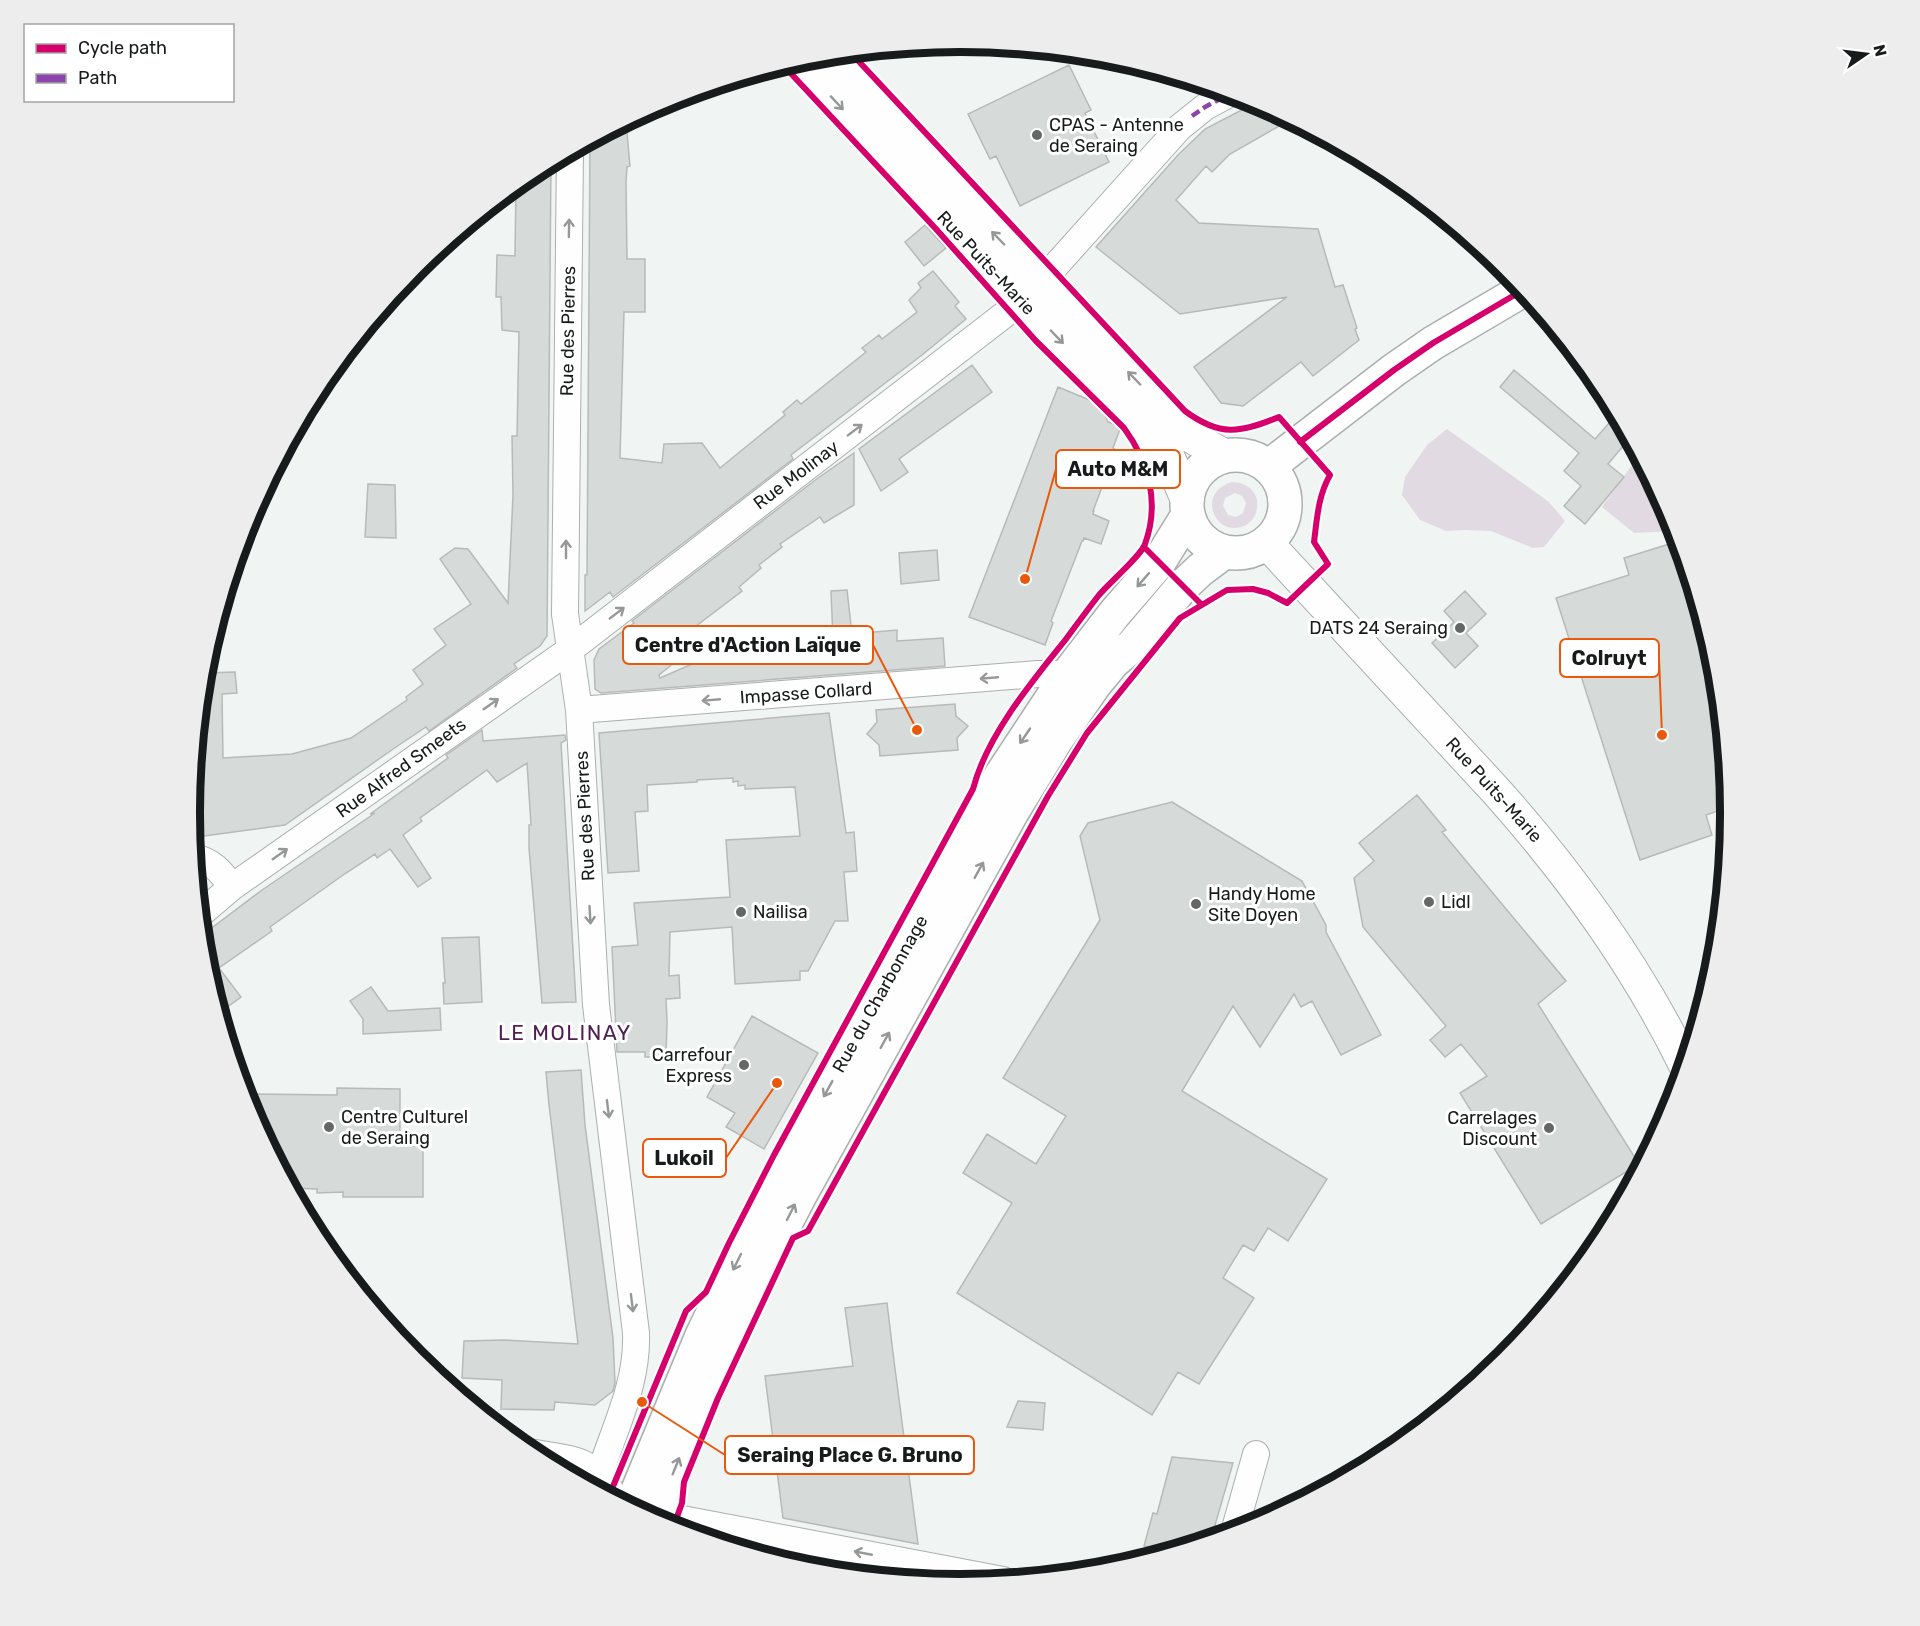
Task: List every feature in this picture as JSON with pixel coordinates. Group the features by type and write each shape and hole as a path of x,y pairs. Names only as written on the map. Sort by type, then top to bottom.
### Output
{"main road":[{"path":"1268,467 1414,357 1481,313 1516,294"},
{"path":"1188,507 1195,531 1208,544 1224,552 1246,552 1266,543 1276,532 1283,519 1285,505 1281,484 1268,467 1255,459 1240,455 1225,456"},
{"name":"Rue du Charbonnage","path":"649,1507 655,1447 701,1338 769,1196 998,780 1068,674 1159,562 1188,507 1194,477 1210,462 1225,456"},
{"name":"Rue du Charbonnage","path":"651,1507 795,1204 1028,783 1076,709 1113,662 1133,645 1200,570 1224,552"}],"street":[{"name":"Rue Puits-Marie","path":"836,63 972,210 1032,292 1166,451 1188,507"},
{"name":"Rue Puits-Marie","path":"805,69 1032,292 1190,436 1225,456"},
{"name":"Rue Molinay","path":"571,649 1032,292 1180,127 1192,116 1220,99"},
{"name":"Rue des Pierres","path":"570,160 565,614 579,710 596,1005 637,1351 631,1384 600,1473"},
{"name":"Rue Puits-Marie","path":"1266,543 1541,842 1621,952 1670,1033 1681,1055"},
{"name":"Rue Alfred Smeets","path":"206,909 232,887 571,649"},
{"name":"Impasse Collard","path":"579,710 1038,674 1068,674"},
{"path":"201,859 220,870 232,887"},
{"path":"1237,1521 1256,1454"},
{"path":"556,1457 594,1468 600,1473 607,1486"},
{"path":"672,1517 969,1574"}],"shaded area":[{"path":"1447,429 1549,502 1565,521 1544,547 1533,548 1491,531 1446,531 1420,520 1402,495 1405,477 1427,445"},
{"path":"1634,462 1666,531 1634,533 1602,507"},
{"path":"1237,482 1251,489 1256,497 1257,508 1249,523 1233,528 1224,526 1218,520 1213,512 1212,503 1214,495 1221,487","holes":["1235,493 1242,496 1246,503 1243,513 1236,517 1228,515 1223,506 1225,498"]}],"building":[{"name":"CPAS - Antenne de Seraing","path":"1069,65 1091,110 1085,113 1109,162 1020,206 996,156 990,159 968,114"},
{"path":"1245,108 1281,125 1230,154 1212,172 1206,166 1176,200 1199,223 1318,229 1335,287 1343,285 1359,340 1313,376 1301,362 1243,406 1221,403 1194,367 1287,297 1180,314 1096,247 1178,155 1205,129"},
{"path":"627,130 630,166 627,167 626,182 627,259 645,259 645,312 624,312 620,458 662,463 664,444 702,443 720,468 785,415 783,412 797,400 801,404 866,352 862,348 879,335 882,339 917,312 909,300 921,288 918,283 933,271 959,302 955,306 966,319 791,455 793,459 613,597 610,592 585,611 585,575 587,575 590,149"},
{"path":"551,172 547,636 540,646 514,664 517,668 429,731 426,727 285,825 204,836 200,833 201,763 213,673 235,672 237,693 222,694 223,758 292,754 351,738 407,700 406,697 423,684 413,670 446,645 434,629 471,604 440,559 455,548 468,549 508,603 513,495 512,436 517,436 519,332 502,330 501,297 496,297 497,255 515,256 516,196"},
{"path":"925,225 946,248 924,266 905,242"},
{"path":"972,365 992,392 899,459 908,472 881,491 859,449"},
{"path":"1514,370 1595,439 1611,421 1619,433 1625,444 1608,464 1624,477 1585,524 1564,506 1581,486 1564,471 1579,453 1500,387"},
{"path":"1058,387 1092,401 1104,413 1108,422 1120,429 1113,448 1116,450 1093,511 1093,514 1109,521 1101,544 1084,538 1082,541 1051,621 1053,623 1045,645 969,617"},
{"path":"854,453 854,505 824,523 820,517 780,544 782,547 759,565 761,568 739,587 742,591 662,652 690,650 659,675 660,678 759,635 761,653 806,650 806,642 833,640 831,591 847,590 852,634 897,630 897,641 943,638 945,666 601,693 595,689 594,660 599,649 818,478"},
{"path":"368,484 395,485 396,538 365,537"},
{"path":"1671,544 1695,616 1706,665 1719,763 1720,810 1706,815 1712,835 1640,860 1556,598 1629,575 1624,558"},
{"path":"937,550 939,580 901,584 899,553"},
{"name":"DATS 24 Seraing","path":"1465,591 1486,614 1466,633 1478,646 1455,668 1432,643 1454,622 1444,611"},
{"path":"955,704 956,716 968,726 957,738 958,750 880,756 879,745 867,734 877,722 876,710"},
{"path":"829,713 846,833 854,832 857,871 844,872 848,921 835,921 808,971 800,971 800,980 735,984 732,927 670,932 669,976 679,975 680,998 666,999 666,1057 645,1057 645,1052 617,1052 612,947 638,945 634,903 730,897 726,840 800,836 795,787 745,789 745,785 738,786 738,781 733,782 733,778 647,785 648,811 635,812 639,871 608,873 599,733"},
{"path":"482,730 483,741 565,735 566,740 561,743 576,1002 542,1003 529,848 529,825 531,825 527,763 497,782 487,770 420,818 422,821 403,835 431,878 418,887 390,849 377,858 375,854 270,927 272,931 219,968 241,997 225,1009 209,930 262,890 375,813 370,814 448,758 446,755"},
{"path":"1417,795 1446,830 1442,832 1566,981 1538,1004 1636,1160 1632,1168 1541,1224 1460,1093 1487,1076 1461,1044 1445,1057 1430,1040 1446,1026 1363,927 1354,878 1374,861 1359,843"},
{"path":"1172,802 1302,881 1326,925 1326,932 1381,1035 1341,1055 1312,1001 1301,1007 1294,994 1260,1047 1233,1006 1182,1091 1327,1179 1288,1241 1268,1228 1254,1251 1243,1245 1223,1278 1254,1298 1199,1384 1178,1372 1152,1415 957,1293 1012,1203 963,1173 987,1134 1036,1164 1066,1116 1003,1078 1100,920 1080,836 1088,823"},
{"path":"479,937 482,1002 444,1004 442,938"},
{"path":"371,987 388,1011 440,1008 441,1030 363,1034 363,1019 350,1001"},
{"path":"752,1016 818,1053 764,1149 726,1127 735,1113 707,1097"},
{"path":"581,1070 585,1125 613,1338 615,1383 613,1391 595,1405 555,1402 554,1410 501,1409 502,1380 462,1378 464,1341 503,1340 578,1344 546,1072"},
{"name":"Centre Culturel de Seraing","path":"337,1088 400,1089 400,1146 423,1146 423,1197 343,1197 343,1192 317,1193 317,1189 299,1188 253,1094 337,1095"},
{"path":"887,1303 918,1544 783,1518 765,1376 853,1366 845,1308"},
{"path":"1018,1401 1045,1403 1043,1430 1007,1427"},
{"path":"1172,1457 1233,1463 1214,1529 1157,1548 1144,1546 1153,1513 1157,1514"}],"marked path":[{"path":"1192,116 1220,99"}],"cycle path":[{"path":"676,1519 682,1503 684,1482 718,1398 793,1238 808,1231 1048,796 1087,733 1180,618 1227,590 1253,589 1268,593 1287,603 1328,564 1314,542 1320,499 1330,475 1279,417 1253,426 1230,430 1209,425 1185,411 857,60"},
{"path":"612,1489 686,1311 706,1292 774,1155 973,789 999,729 1095,600 1142,549 1152,513 1150,483 1146,469 1124,428 1036,341 936,229 790,72"},
{"path":"1300,442 1433,343 1516,294"},
{"path":"1144,547 1202,605"}],"place":[{"name":"CPAS - Antenne de Seraing","path":"1037,135"},
{"name":"Auto M&M","path":"1025,579"},
{"name":"DATS 24 Seraing","path":"1460,628"},
{"name":"Centre d'Action Laïque","path":"917,730"},
{"name":"Colruyt","path":"1662,735"},
{"name":"Lidl","path":"1429,902"},
{"name":"Handy Home Site Doyen","path":"1196,904"},
{"name":"Nailisa","path":"741,912"},
{"name":"Carrefour Express","path":"744,1065"},
{"name":"Lukoil","path":"777,1083"},
{"name":"Centre Culturel de Seraing","path":"329,1127"},
{"name":"Carrelages Discount","path":"1549,1128"},
{"name":"Seraing Place G. Bruno","path":"642,1402"}],"district":[{"name":"LE MOLINAY","path":"565,1032"}]}
